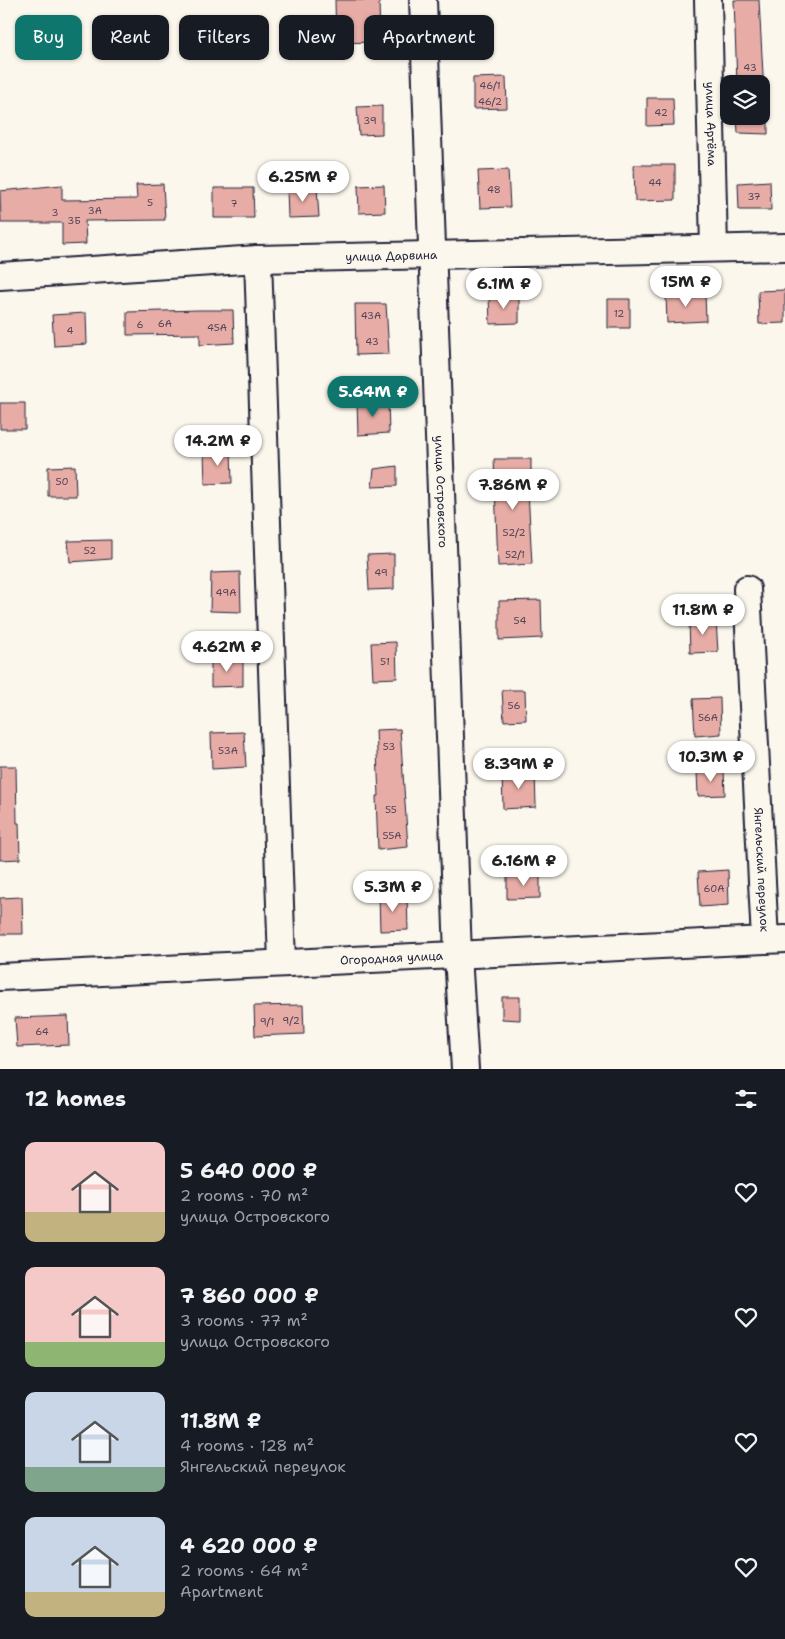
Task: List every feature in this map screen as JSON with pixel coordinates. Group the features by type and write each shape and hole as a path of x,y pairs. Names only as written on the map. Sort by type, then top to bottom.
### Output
{"street":[{"name":"улица Островского","path":"423,0 458,955 465,1069"},
{"name":"улица Артёма","path":"708,0 714,248"},
{"name":"улица Дарвина","path":"0,276 258,259 785,247"},
{"path":"258,259 282,963"},
{"name":"Янгельский переулок","path":"747,589 775,939"},
{"name":"Огородная улица","path":"0,977 775,939"}],"building":[{"path":"335,0 379,0 379,15 364,15 364,42 354,43 354,15 335,15"},
{"path":"734,0 759,0 763,75 737,75"},
{"path":"506,77 507,108 473,109 473,78"},
{"path":"647,98 673,98 674,125 647,126"},
{"path":"382,106 382,134 359,135 357,107"},
{"path":"738,125 768,125 768,134 738,133"},
{"path":"634,165 675,165 675,200 635,201"},
{"path":"508,170 510,207 480,208 478,171"},
{"path":"770,181 771,210 739,210 738,183"},
{"path":"163,184 165,220 85,221 86,244 62,245 62,223 1,223 0,191 62,185 62,200 137,199 136,185"},
{"path":"384,185 385,212 359,213 358,186"},
{"path":"214,188 253,188 254,218 214,218"},
{"path":"317,188 319,217 288,218 287,189"},
{"path":"785,290 785,323 759,324 758,291"},
{"path":"705,294 706,321 667,323 666,295"},
{"path":"489,296 519,296 519,323 490,324"},
{"path":"608,299 630,299 630,328 608,328"},
{"path":"355,304 386,304 389,354 356,355"},
{"path":"233,310 234,343 200,345 200,334 127,335 127,312"},
{"path":"86,313 87,344 54,346 52,315"},
{"path":"388,401 389,433 358,435 357,402"},
{"path":"0,403 25,403 25,429 0,429"},
{"path":"204,451 231,451 232,483 205,484"},
{"path":"494,459 531,459 531,491 528,491 532,564 498,566"},
{"path":"75,466 76,496 48,496 48,467"},
{"path":"397,466 397,486 372,487 374,469"},
{"path":"111,540 111,559 70,562 68,541"},
{"path":"394,554 394,589 369,590 367,555"},
{"path":"240,572 241,612 210,611 211,573"},
{"path":"541,600 542,638 499,640 499,601"},
{"path":"689,620 716,620 718,652 690,653"},
{"path":"396,642 397,678 373,679 371,643"},
{"path":"211,659 243,659 243,686 211,687"},
{"path":"502,690 525,690 526,720 504,721"},
{"path":"720,698 721,734 695,736 693,699"},
{"path":"400,729 408,847 378,850 376,796 379,796 376,730"},
{"path":"244,732 246,767 212,769 211,733"},
{"path":"0,766 16,766 20,859 0,860"},
{"path":"535,771 536,807 503,809 502,772"},
{"path":"697,771 724,771 725,795 698,796"},
{"path":"728,870 729,905 700,907 698,872"},
{"path":"540,875 540,898 507,899 507,876"},
{"path":"379,896 407,896 408,930 380,931"},
{"path":"22,897 23,934 0,934 0,898"},
{"path":"502,997 520,997 520,1020 502,1019"},
{"path":"303,1005 304,1034 255,1036 254,1006"},
{"path":"68,1016 69,1045 17,1047 15,1018"}]}
